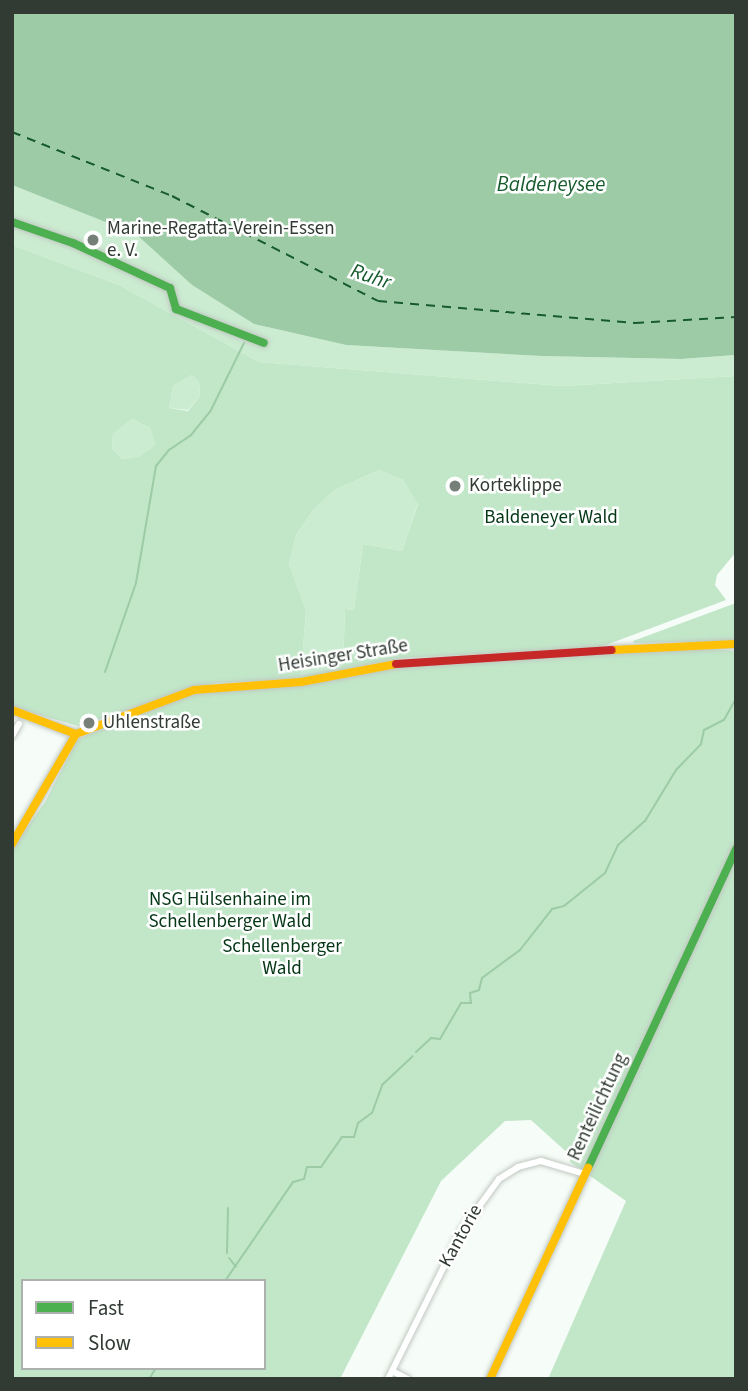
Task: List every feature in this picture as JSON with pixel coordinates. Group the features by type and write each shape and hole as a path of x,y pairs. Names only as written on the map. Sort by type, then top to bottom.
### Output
{"street":[{"path":"12,222 73,243 170,288 174,307 180,311 264,343"},
{"name":"Heisinger Straße","path":"76,734 110,718 204,688 302,682 411,661 709,645 736,646"},
{"path":"12,710 76,734 12,844"},
{"path":"12,736 19,724"},
{"name":"Renteilichtung","path":"490,1379 736,849"},
{"name":"Kantorie","path":"388,1379 462,1230 499,1179 517,1167 541,1161 585,1174"},
{"path":"392,1371 408,1379"}],"shaded area":[{"path":"12,185 137,234 192,285 254,324 346,345 541,356 681,359 736,355 736,376 562,386 259,362 119,285 12,245"},
{"path":"192,375 199,382 200,396 188,410 169,408 173,386"},
{"path":"132,419 150,428 157,445 140,456 122,459 112,448 113,434"},
{"path":"379,470 403,480 418,503 402,551 363,544 354,610 345,609 343,666 301,675 306,610 289,564 296,535 314,509 335,490"}],"green space":[{"name":"Baldeneyer Wald","path":"12,245 119,285 259,362 562,386 736,376 736,552 717,575 715,585 726,600 598,648 403,658 299,679 215,683 78,726 12,707","holes":["192,375 199,382 200,396 188,411 169,408 173,386","132,419 150,428 156,445 140,456 122,459 112,448 113,434","379,470 403,480 418,504 402,551 363,544 354,610 345,609 343,666 301,675 306,610 289,564 296,535 314,509 335,490"]},
{"path":"736,603 736,641 633,641"},
{"name":"Schellenberger Wald","path":"713,649 736,651 736,1379 548,1379 626,1201 570,1162 571,1156 531,1120 505,1121 441,1181 340,1379 12,1379 12,849 45,802 77,740 133,713 203,690 415,663"}],"water":[{"name":"Baldeneysee","path":"12,12 736,12 736,355 681,359 541,356 346,345 254,324 192,285 136,234 12,185"}],"waterway":[{"path":"105,672 136,583 156,466 169,450 191,435 211,410 244,343"},
{"path":"416,1052 431,1038 440,1039 461,1003 471,1003 470,993 479,990 482,978 520,950 552,909 564,906 605,873 618,845 645,821 676,770 701,744 704,730 724,720 736,698"},
{"path":"226,1279 293,1182 304,1179 307,1167 321,1167 342,1137 354,1137 358,1123 372,1113 382,1085 413,1056"},
{"path":"227,1253 228,1208"},
{"path":"229,1258 236,1267"},
{"path":"149,1379 155,1370"}],"ferry route":[{"path":"12,132 172,196 378,301 635,323 736,317"}],"traffic: fast":[{"path":"12,222 73,243 170,288 176,309 264,343"},
{"path":"588,1168 736,849"}],"traffic: slow":[{"path":"612,650 736,644"},
{"path":"12,844 76,734 194,690 301,682 396,664"},
{"path":"12,710 76,734"},
{"path":"490,1379 588,1168"}],"traffic: jam":[{"path":"396,664 612,650"}],"place":[{"name":"Marine-Regatta-Verein-Essen e. V.","path":"93,240"},
{"name":"Korteklippe","path":"455,486"},
{"name":"Uhlenstraße","path":"89,723"}],"water label":[{"name":"Ruhr","path":"371,276"}],"park label":[{"name":"NSG Hülsenhaine im Schellenberger Wald","path":"230,911"}]}
